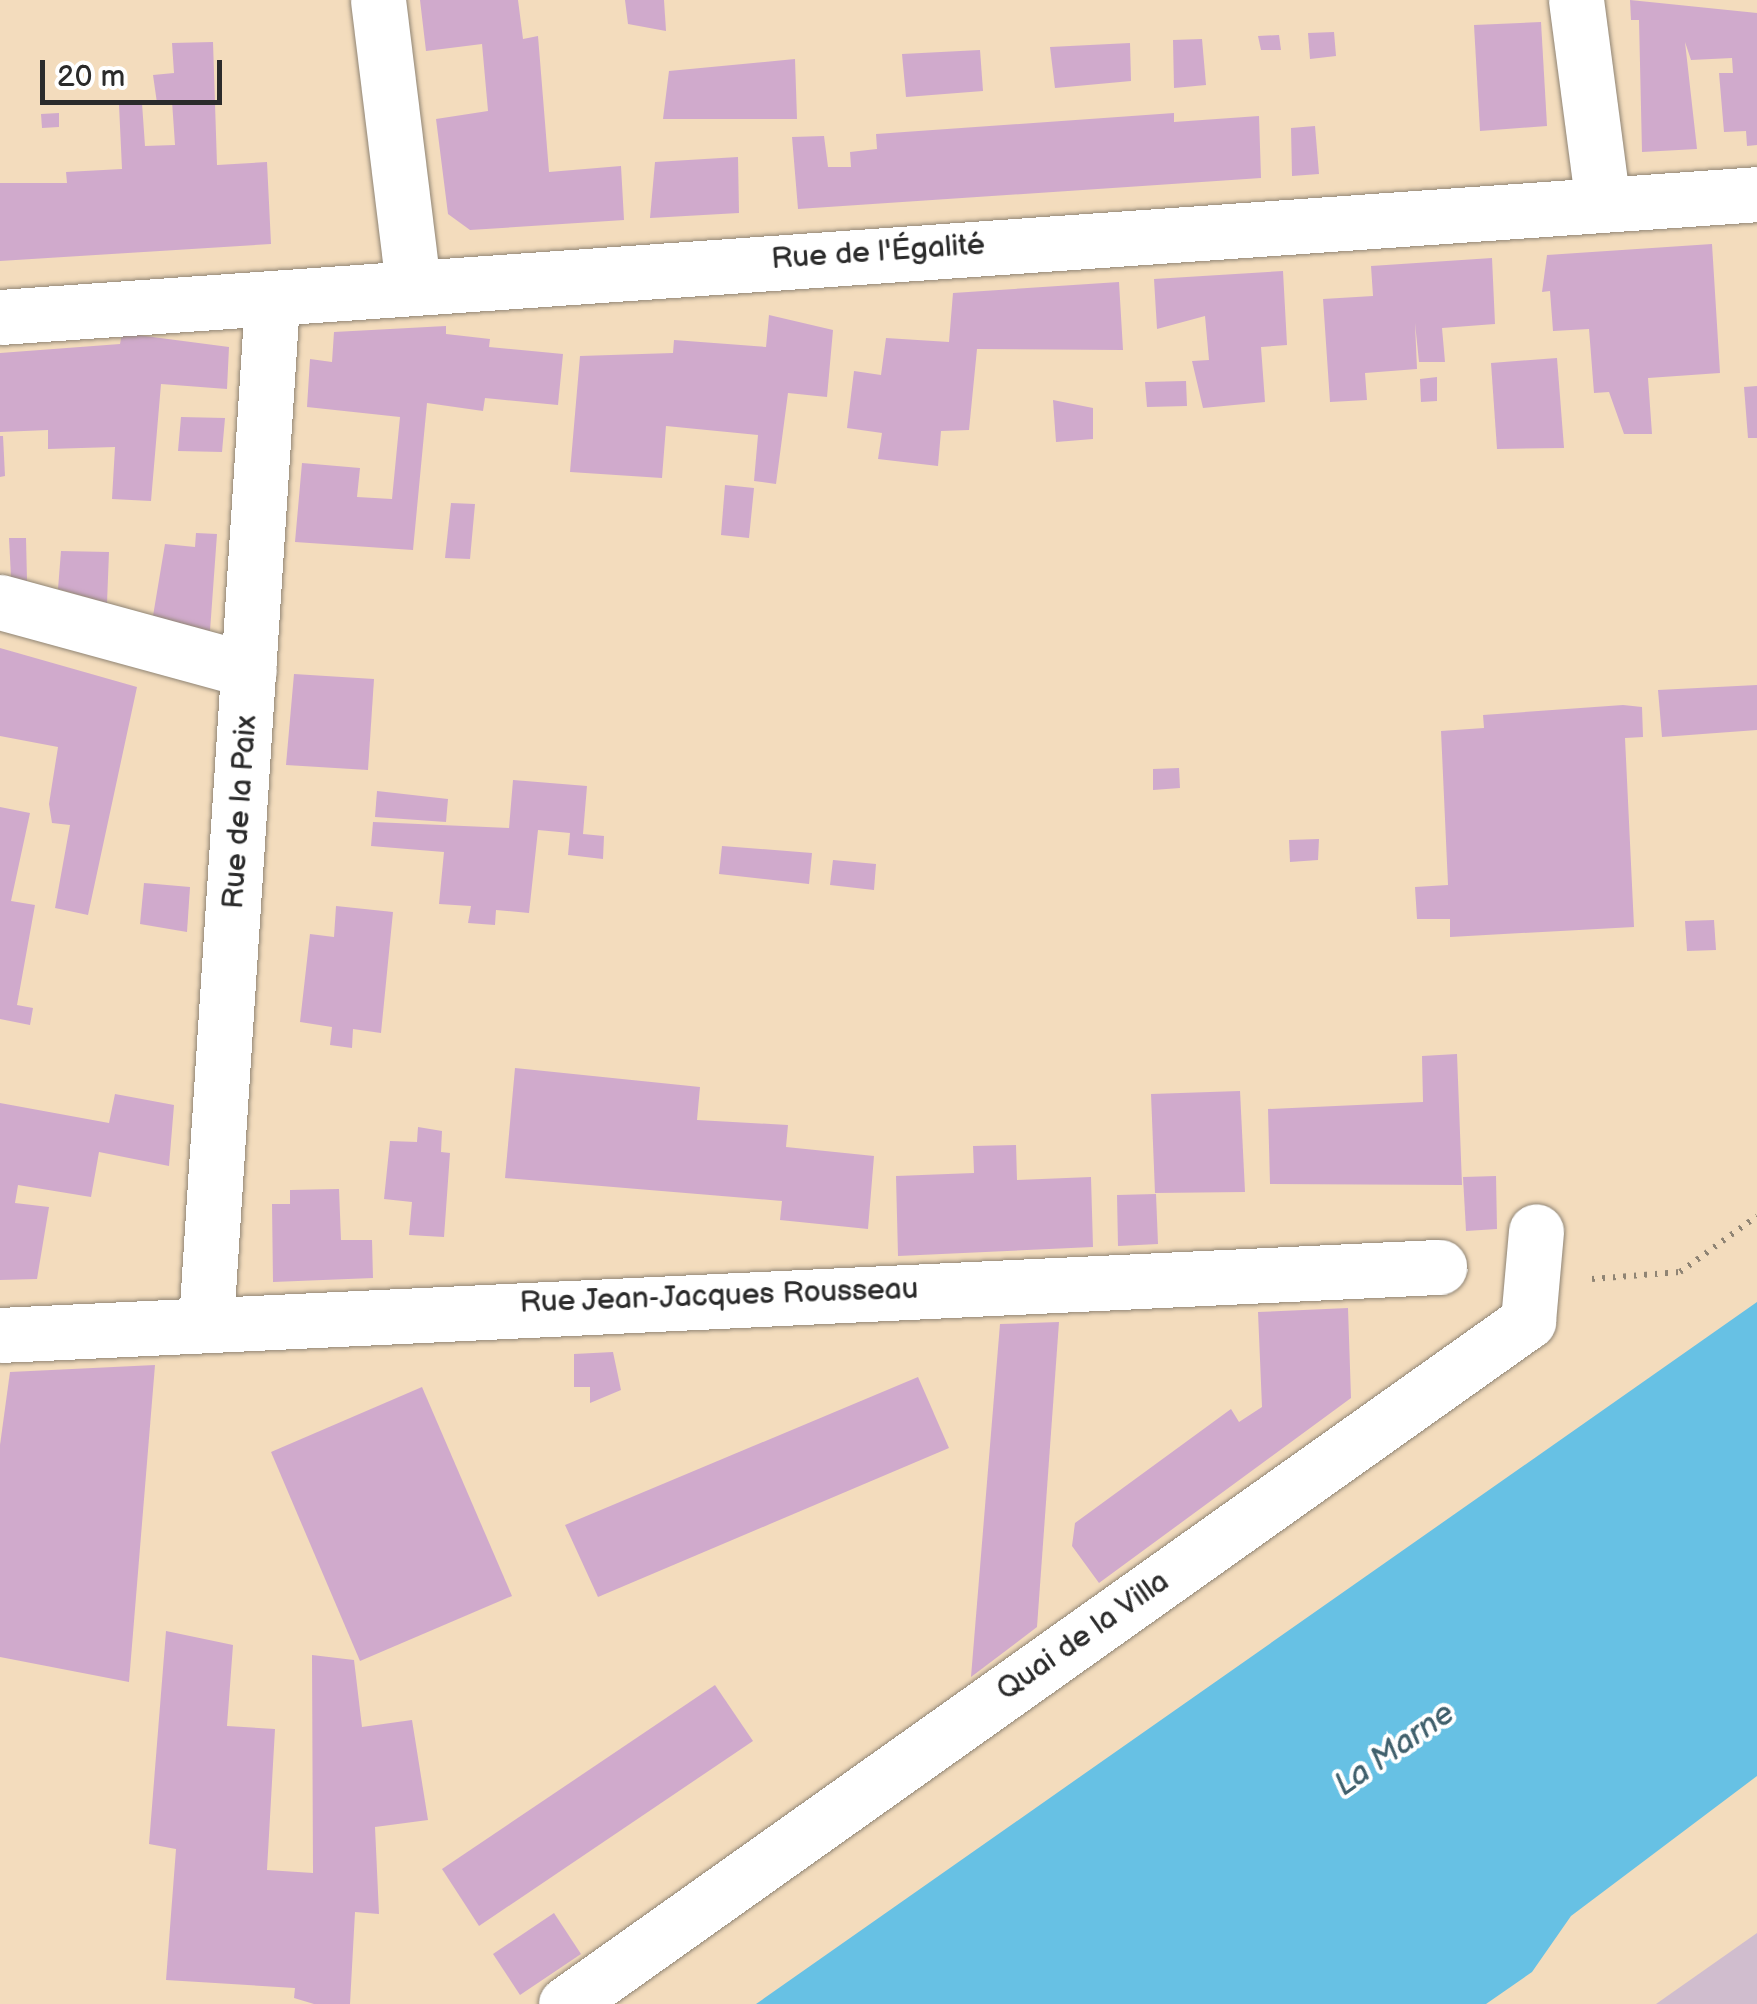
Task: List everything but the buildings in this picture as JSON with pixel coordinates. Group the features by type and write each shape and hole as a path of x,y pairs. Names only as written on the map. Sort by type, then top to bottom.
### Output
{"street":[{"path":"378,0 413,284"},
{"path":"1576,0 1603,204"},
{"name":"Rue de l'Égalité","path":"0,317 272,301 413,284 1757,194"},
{"name":"Rue de la Paix","path":"206,1322 272,301"},
{"path":"0,602 249,670"},
{"name":"Quai de la Villa","path":"566,2004 1528,1321 1534,1257"},
{"name":"Rue Jean-Jacques Rousseau","path":"0,1334 1439,1267"}],"path":[{"path":"1534,1257 1680,1272 1757,1216"}],"shaded area":[{"path":"1757,1933 1757,2004 1656,2004"}],"water":[{"name":"La Marne","path":"1757,1302 1757,1776 1571,1916 1532,1972 1486,2004 756,2004"}]}
